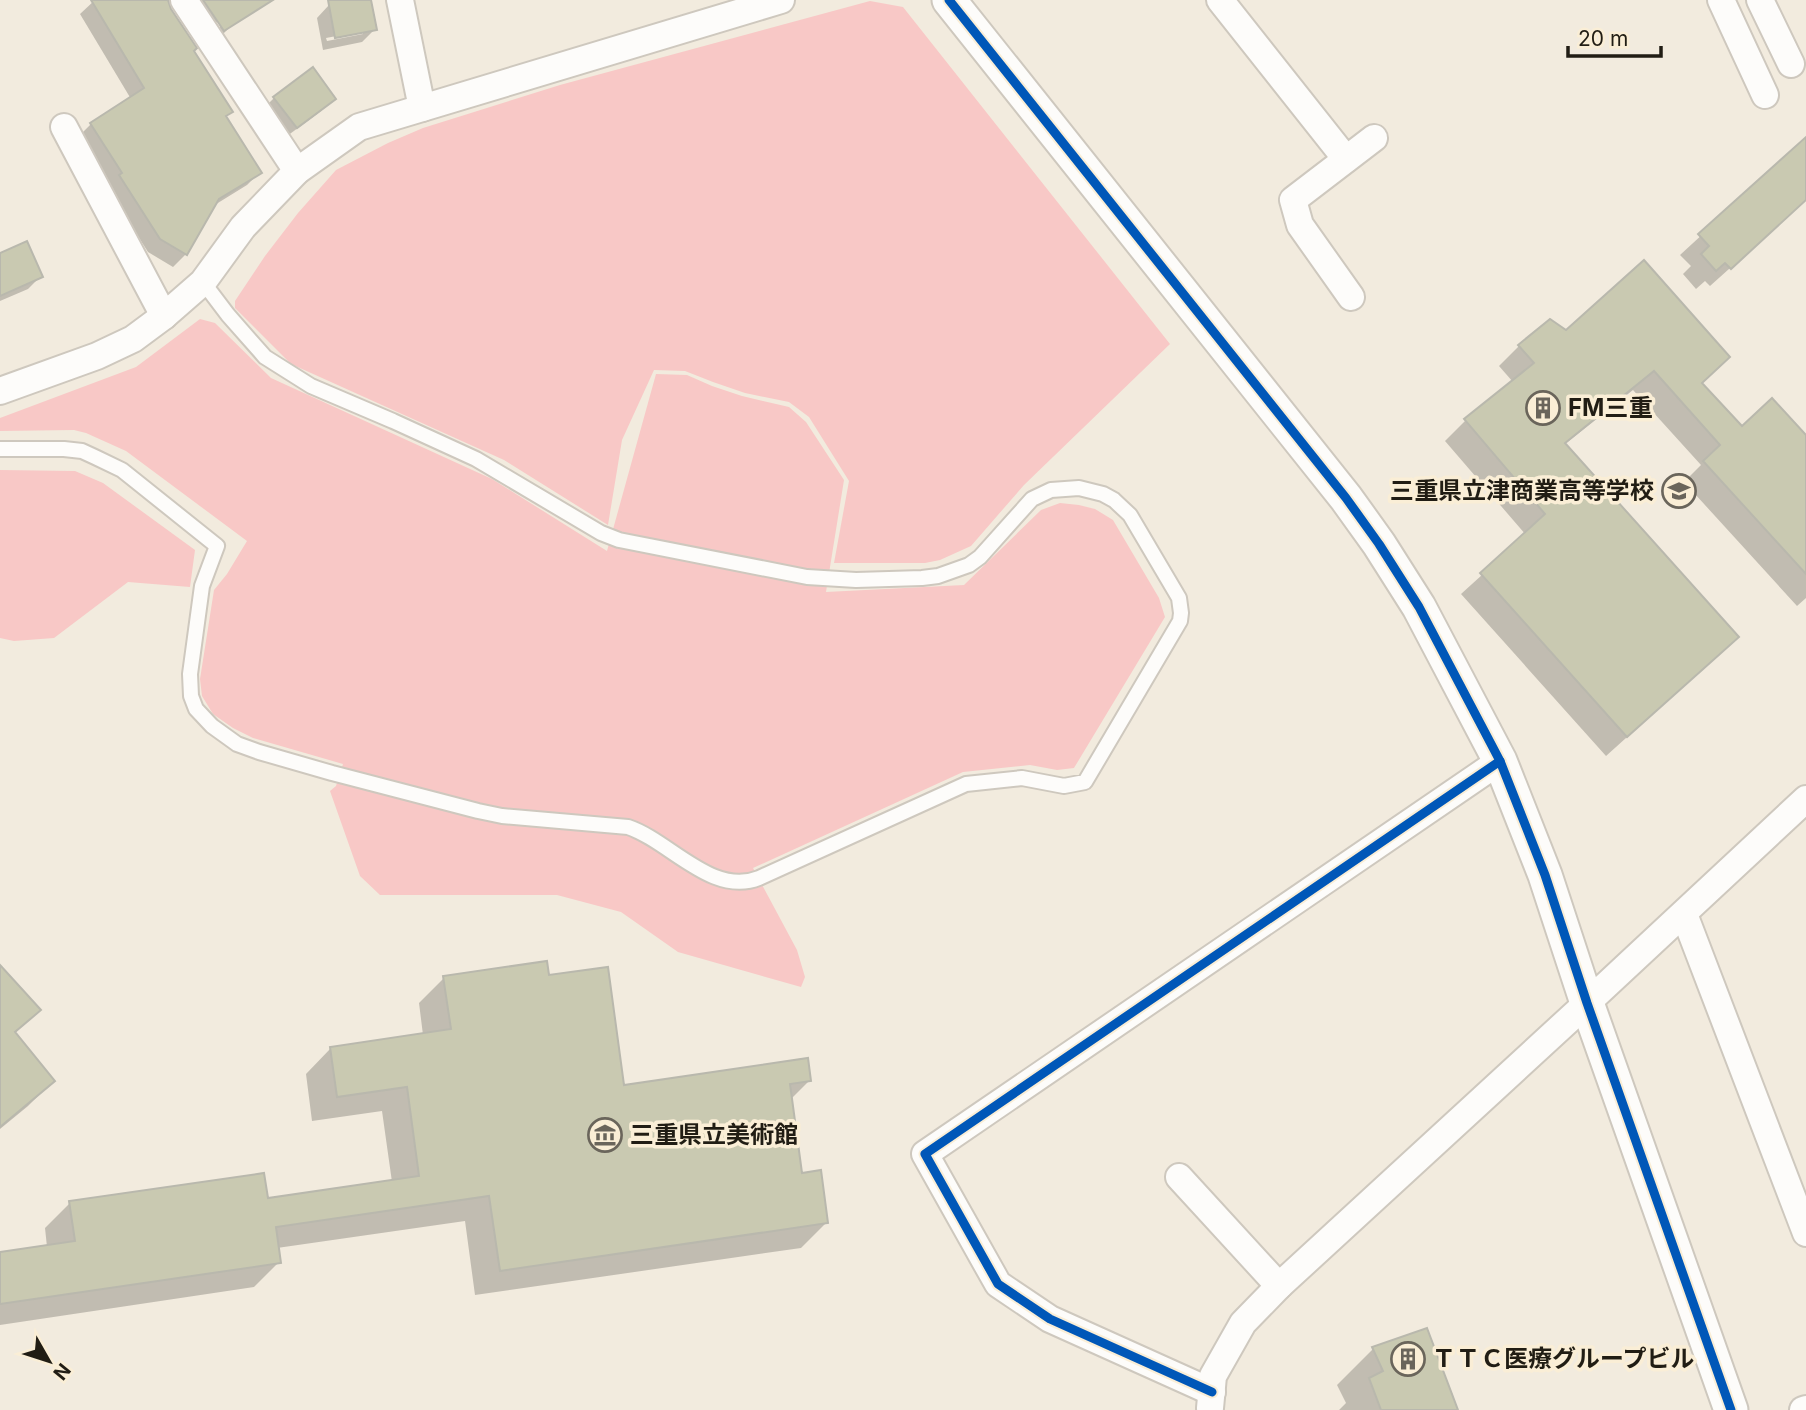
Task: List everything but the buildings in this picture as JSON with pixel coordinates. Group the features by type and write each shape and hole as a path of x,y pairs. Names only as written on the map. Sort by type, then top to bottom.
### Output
{"street":[{"path":"184,0 297,171"},
{"path":"400,0 422,108"},
{"path":"949,0 1353,507 1419,607 1500,761 1545,875 1587,1003 1731,1410"},
{"path":"1220,0 1346,159"},
{"path":"1721,0 1765,95"},
{"path":"1760,0 1791,64"},
{"path":"0,391 97,356 133,339 203,282 243,227 297,171 359,127 765,2"},
{"path":"64,127 164,316"},
{"path":"1351,297 1300,225 1293,200 1374,138"},
{"path":"1500,761 925,1154 998,1284 1049,1319 1211,1401 1213,1376 1243,1324 1279,1286 1806,801"},
{"path":"1684,914 1806,1233"},
{"path":"1178,1177 1279,1286"}],"lane":[{"path":"0,449 64,449 82,451 96,457 122,470 217,546 202,586 190,688 193,702 201,716 230,740 258,752 332,774 490,813 628,827 645,834 713,877 730,882 742,883 759,878 966,784 1022,778 1064,786 1085,782 1180,621 1179,598 1130,515 1103,494 1079,488 1051,490 1032,499 980,557 969,565 939,576 922,578 856,580 807,577 619,540 601,533 476,459 311,386 265,357 203,282"}],"shaded area":[{"path":"870,1 903,7 1170,344 1024,485 971,546 940,560 925,563 834,563 849,481 809,417 789,402 745,393 685,371 654,370 622,440 608,525 504,460 291,364 235,308 235,301 265,256 336,170 388,143 423,128 560,85"},
{"path":"200,319 215,323 271,378 492,479 607,551 656,374 687,375 742,396 789,407 806,422 844,480 826,592 964,585 1041,510 1060,503 1095,509 1113,520 1159,598 1165,617 1074,768 1057,770 1030,765 963,772 753,868 797,950 805,977 801,987 678,952 621,912 557,895 380,895 360,876 330,791 336,786 343,764 253,738 213,714 202,696 200,679 214,590 247,541 126,451 86,433 74,430 0,431 0,418 136,367"},
{"path":"0,470 75,471 103,483 195,550 190,587 128,582 54,638 14,641 0,638"}],"cycle path":[{"path":"949,0 1346,498 1419,607 1500,761 1545,875 1587,1003 1731,1410"},
{"path":"1212,1392 1050,1319 998,1284 925,1154 1500,761"}],"place":[{"name":"FM三重","path":"1543,408"},
{"name":"三重県立津商業高等学校","path":"1679,491"},
{"name":"三重県立美術館","path":"605,1135"},
{"name":"ＴＴＣ医療グループビル","path":"1408,1359"}]}
